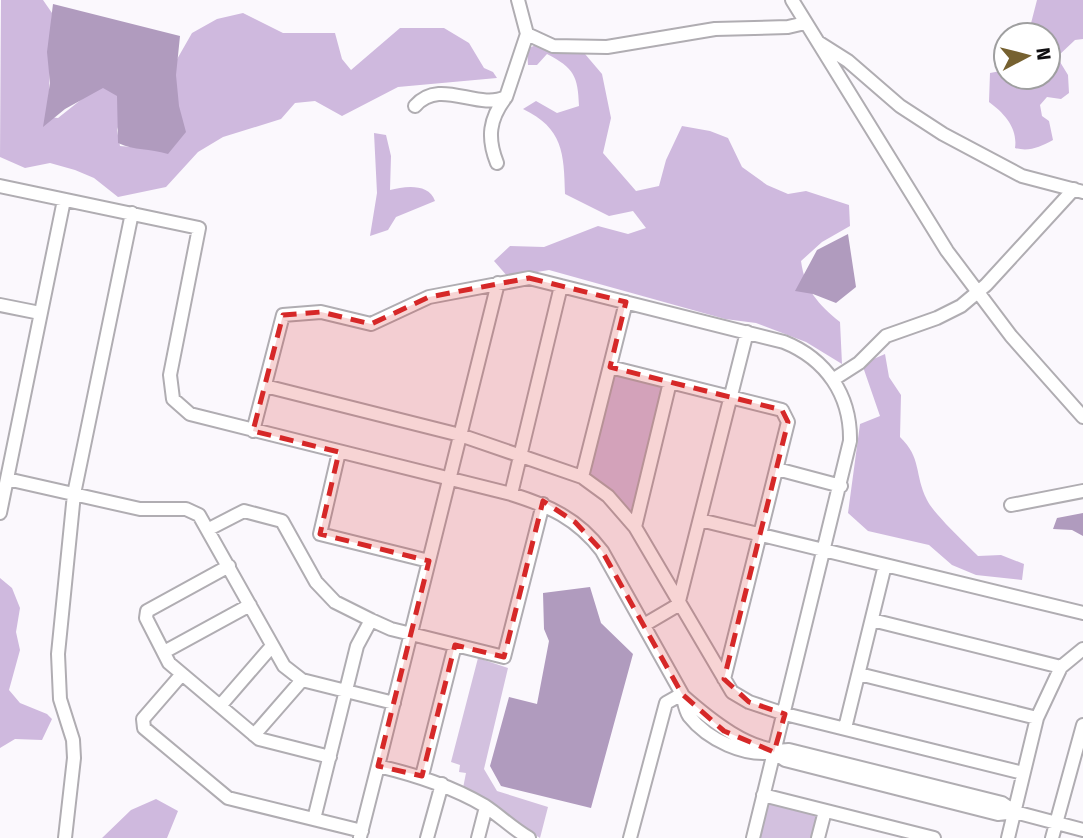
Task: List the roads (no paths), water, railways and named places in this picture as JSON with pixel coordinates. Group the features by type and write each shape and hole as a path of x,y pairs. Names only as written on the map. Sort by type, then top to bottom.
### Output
{"street":[{"path":"497,163 489,132 498,107 506,97 527,34 518,0"},
{"path":"792,0 917,206 976,293 1083,417"},
{"path":"527,34 553,46 607,47 715,29 788,27 805,23"},
{"path":"815,39 848,61 900,106 943,134 1022,176 1078,190"},
{"path":"415,106 430,94 439,93 492,100 506,97"},
{"path":"0,186 199,228 170,375 173,399 190,414 511,494 558,510 589,534 682,694 688,714 705,730 738,749 758,755 774,752 785,760 998,814 1015,812 1083,830"},
{"path":"834,379 859,363 886,335 937,318 961,306 1078,190"},
{"path":"0,513 64,200"},
{"path":"65,838 74,758 73,740 60,699 58,654 74,494 132,214"},
{"path":"253,431 283,315 321,312 371,324 429,297 529,278 747,332 800,348 810,354 834,379 851,426 841,486 753,838"},
{"path":"182,674 143,719 144,728 228,798 314,819 361,834 498,283"},
{"path":"511,494 561,286"},
{"path":"582,477 626,302"},
{"path":"0,304 40,313"},
{"path":"644,625 678,605 747,332"},
{"path":"610,367 782,410 788,422 724,679"},
{"path":"635,527 670,382"},
{"path":"265,386 460,435 582,477 608,496 635,527 678,605 732,692 749,702 785,714 1023,773"},
{"path":"339,452 320,534 429,561"},
{"path":"777,469 841,486"},
{"path":"7,479 140,509 193,511 209,529 284,666 302,680 394,704"},
{"path":"1010,505 1083,491"},
{"path":"209,529 244,511 282,521 316,582 335,602 371,620 411,634 504,657 542,504"},
{"path":"700,520 1083,613"},
{"path":"845,728 886,565"},
{"path":"229,566 147,611 146,618 169,663 259,739 330,757"},
{"path":"164,652 250,605"},
{"path":"314,819 357,646 371,620"},
{"path":"872,620 1061,667"},
{"path":"422,776 455,645"},
{"path":"220,706 272,646"},
{"path":"1008,838 1037,718 1061,667 1083,649"},
{"path":"859,674 1037,718"},
{"path":"254,735 302,680"},
{"path":"630,838 666,703 682,694"},
{"path":"1052,838 1083,725"},
{"path":"378,766 422,776 442,784 486,807 526,837"},
{"path":"428,838 442,784"},
{"path":"763,795 934,838"},
{"path":"478,838 486,807"},
{"path":"818,838 825,811"}]}
